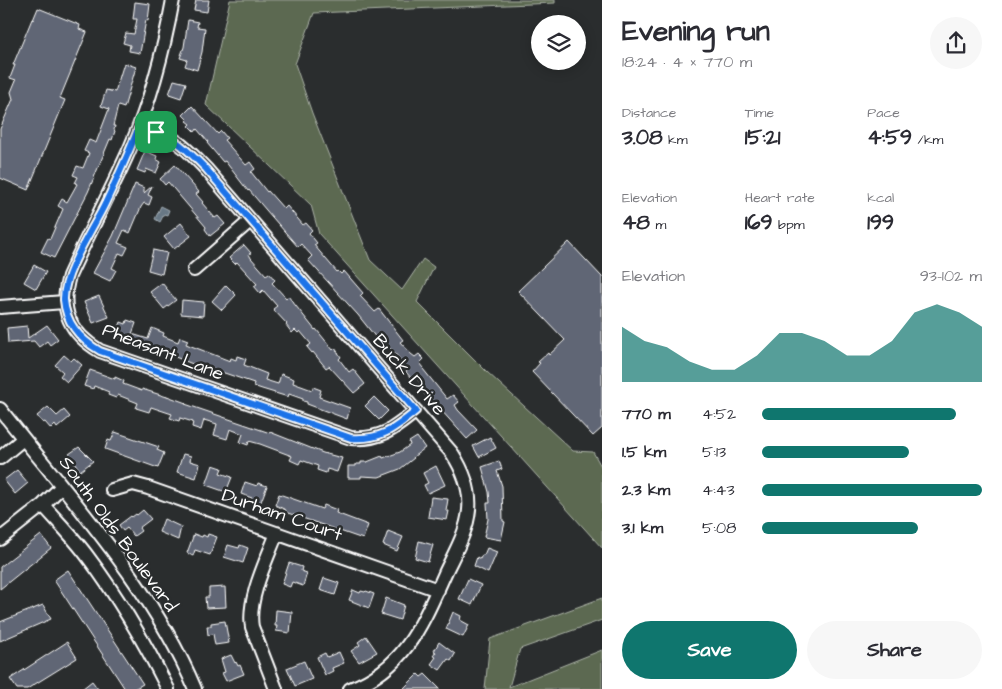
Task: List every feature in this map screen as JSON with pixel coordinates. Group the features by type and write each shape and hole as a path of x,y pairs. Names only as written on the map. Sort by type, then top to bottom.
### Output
{"street":[{"path":"0,307 64,302 72,270 138,129 159,62 173,0"},
{"name":"Buck Drive","path":"138,129 166,135 186,148 416,411 459,464 466,484 469,503 468,516 464,532 430,608 408,645 392,664 378,675 350,689"},
{"path":"194,270 250,221"},
{"name":"Pheasant Lane","path":"64,302 70,320 78,334 84,341 100,351 339,435 364,439 376,437 388,433 416,411"},
{"name":"South Olds Boulevard","path":"0,409 117,557 154,611 184,664 195,689"},
{"path":"0,458 24,439"},
{"name":"Durham Court","path":"112,490 133,484 148,488 438,590"},
{"path":"0,539 43,505 62,487"},
{"path":"43,505 87,556 109,587 145,643 168,689"},
{"path":"276,689 250,620 253,600 277,533"}],"green space":[{"path":"230,0 555,0 555,3 314,13 295,64 312,113 370,260 402,290 423,259 434,267 417,302 487,372 573,451 593,452 602,468 602,548 319,234 311,205 206,105"},
{"path":"602,598 602,620 520,649 509,687 602,650 602,689 485,689 490,639"}],"water":[{"path":"161,206 169,210 167,215 164,214 160,222 155,219"}],"building":[{"path":"196,0 209,0 207,12 194,10"},
{"path":"135,2 150,4 140,53 129,51 130,45 123,43 126,33 134,34 137,19 133,19"},
{"path":"38,8 80,25 79,29 87,32 60,98 65,100 28,190 0,178 0,129 13,99 11,92 16,80 10,78 15,65 13,65"},
{"path":"188,20 198,22 197,27 205,28 202,52 197,70 185,66 187,60 180,58 184,47"},
{"path":"124,63 136,67 124,108 118,106 112,140 110,139 88,192 54,258 41,252 48,238 50,239 63,209 58,206 62,199 67,202 77,184 75,183 78,177 73,175 77,166 83,168 89,153 84,151 89,140 96,143 109,109 101,106 106,90 115,92"},
{"path":"174,80 186,83 181,98 169,94"},
{"path":"192,106 218,134 221,131 227,138 224,140 246,165 250,162 255,169 251,172 267,192 284,209 287,206 303,225 306,223 312,230 309,233 317,243 314,245 337,272 341,274 344,271 363,293 360,296 375,312 379,309 403,340 400,342 411,354 415,357 419,354 424,359 420,363 423,369 447,399 453,395 459,402 455,405 458,410 477,430 467,439 423,392 425,391 424,387 415,376 412,379 406,372 407,370 402,362 392,350 388,347 385,349 358,315 308,260 312,256 301,244 298,247 248,191 225,161 223,162 197,129 195,132 189,126 191,124 183,115"},
{"path":"145,151 157,156 156,159 161,162 156,173 146,169 145,173 137,170"},
{"path":"175,165 199,192 196,194 202,203 215,218 218,216 225,224 210,236 205,229 206,227 168,182 165,185 160,179"},
{"path":"135,184 144,188 144,193 152,186 148,195 152,197 149,205 144,203 141,207 130,233 124,230 118,243 128,247 124,255 119,253 112,268 116,270 110,281 93,273 113,236"},
{"path":"181,223 191,236 174,249 164,237"},
{"path":"569,242 602,277 602,428 593,436 532,372 540,363 538,362 548,353 549,355 565,340 518,291"},
{"path":"244,245 251,253 249,254 251,258 266,275 269,273 275,280 272,283 286,298 288,296 333,350 335,348 341,357 339,359 349,372 353,369 365,384 354,393 329,366 326,368 312,353 307,347 311,344 300,331 298,333 295,330 292,333 287,324 273,309 277,306 263,290 260,293 254,286 257,284 237,262 235,264 229,258"},
{"path":"153,250 167,253 162,274 148,270"},
{"path":"34,265 46,272 36,289 24,282"},
{"path":"162,283 176,300 164,309 150,292"},
{"path":"226,285 236,295 222,310 212,301"},
{"path":"99,296 109,317 93,323 84,302"},
{"path":"182,300 204,302 203,316 181,314"},
{"path":"127,320 136,323 132,334 148,339 152,328 164,333 163,336 178,342 180,337 188,340 186,344 230,361 231,358 236,360 237,356 246,359 244,365 267,374 265,380 278,384 281,374 294,379 293,383 312,390 313,387 321,390 319,397 350,408 347,419 307,404 303,399 289,394 288,397 253,386 254,383 201,365 200,367 116,336 121,322 126,324"},
{"path":"47,325 58,339 50,345 47,341 39,347 34,341 8,343 7,328 27,326 28,338"},
{"path":"64,355 71,361 74,358 82,365 67,382 60,376 63,372 55,365"},
{"path":"90,370 115,379 115,377 124,381 123,384 142,391 142,389 167,396 185,404 270,432 323,453 342,458 337,472 327,469 326,473 317,470 318,466 301,460 299,464 290,460 292,456 260,444 249,441 248,445 240,442 243,434 230,429 227,439 214,435 217,424 204,420 201,430 192,427 193,422 180,418 179,421 170,418 172,414 151,407 149,412 136,408 138,403 118,395 116,398 108,395 109,392 94,386 93,389 84,386"},
{"path":"374,397 388,411 379,420 365,406"},
{"path":"48,407 57,416 64,410 70,417 57,428 55,425 51,429 37,416"},
{"path":"115,432 159,447 157,450 164,453 158,468 105,449 108,440 111,441"},
{"path":"417,437 425,448 400,469 379,477 361,476 361,478 348,478 348,466 356,466 356,464 361,464 361,462 367,462 382,456 383,458 400,452 410,445 409,442"},
{"path":"490,437 496,448 479,457 473,446"},
{"path":"79,447 93,461 80,471 69,454"},
{"path":"183,454 191,456 190,461 200,464 196,478 177,472"},
{"path":"499,461 502,469 497,471 502,486 503,521 505,522 501,540 484,537 488,519 487,503 490,503 482,467"},
{"path":"213,465 222,468 220,473 232,477 226,492 206,485"},
{"path":"436,466 445,485 428,493 424,485 428,483 423,473"},
{"path":"17,470 28,483 15,494 4,480"},
{"path":"245,482 257,486 258,483 267,486 260,504 251,500 252,498 241,494"},
{"path":"279,494 322,509 324,505 337,510 336,513 368,525 363,539 285,512 286,510 275,505"},
{"path":"431,497 448,499 446,511 449,511 447,520 428,517"},
{"path":"143,510 151,519 139,528 141,531 134,536 127,528 123,531 119,525"},
{"path":"164,519 181,527 178,540 159,532"},
{"path":"388,531 403,537 397,551 383,545"},
{"path":"194,534 202,537 203,535 207,537 208,534 217,537 210,555 195,550 193,556 187,553"},
{"path":"41,535 51,548 0,589 0,567"},
{"path":"419,541 433,545 428,562 415,558"},
{"path":"228,545 239,548 240,545 248,548 243,563 224,557"},
{"path":"487,548 497,552 488,573 474,566 477,557 480,559"},
{"path":"289,563 302,567 301,571 307,573 303,586 292,582 290,587 282,584"},
{"path":"68,570 143,684 134,689 125,689 54,580"},
{"path":"324,578 339,583 335,595 320,590"},
{"path":"468,579 481,585 472,605 459,599"},
{"path":"225,587 226,607 206,608 205,597 209,597 209,588"},
{"path":"353,590 360,593 361,591 366,591 374,594 369,608 349,600"},
{"path":"386,598 404,605 400,620 381,614"},
{"path":"43,605 51,619 0,641 0,622"},
{"path":"276,610 292,612 290,633 276,631"},
{"path":"453,612 461,616 460,620 469,625 463,637 446,629"},
{"path":"225,621 229,643 215,645 213,634 208,635 207,626 211,626 211,623"},
{"path":"366,636 377,652 359,662 351,651 360,645 358,642"},
{"path":"67,642 77,658 27,689 17,689 10,679"},
{"path":"439,642 455,654 451,661 448,659 440,670 431,664 436,657 433,656 436,652 434,651"},
{"path":"339,652 344,663 332,668 333,671 325,675 317,657 325,653 327,657"},
{"path":"231,655 235,663 238,666 240,665 244,674 226,681 222,673 225,672 221,659"},
{"path":"304,661 312,679 295,686 287,668"},
{"path":"418,674 421,677 425,674 440,689 403,689"},
{"path":"92,681 98,689 82,689"}],"route":[{"path":"138,129 156,132 174,139 186,148 206,169 416,411 388,433 364,439 351,438 100,351 84,341 73,327 64,302 69,276 132,146 138,129"}]}
